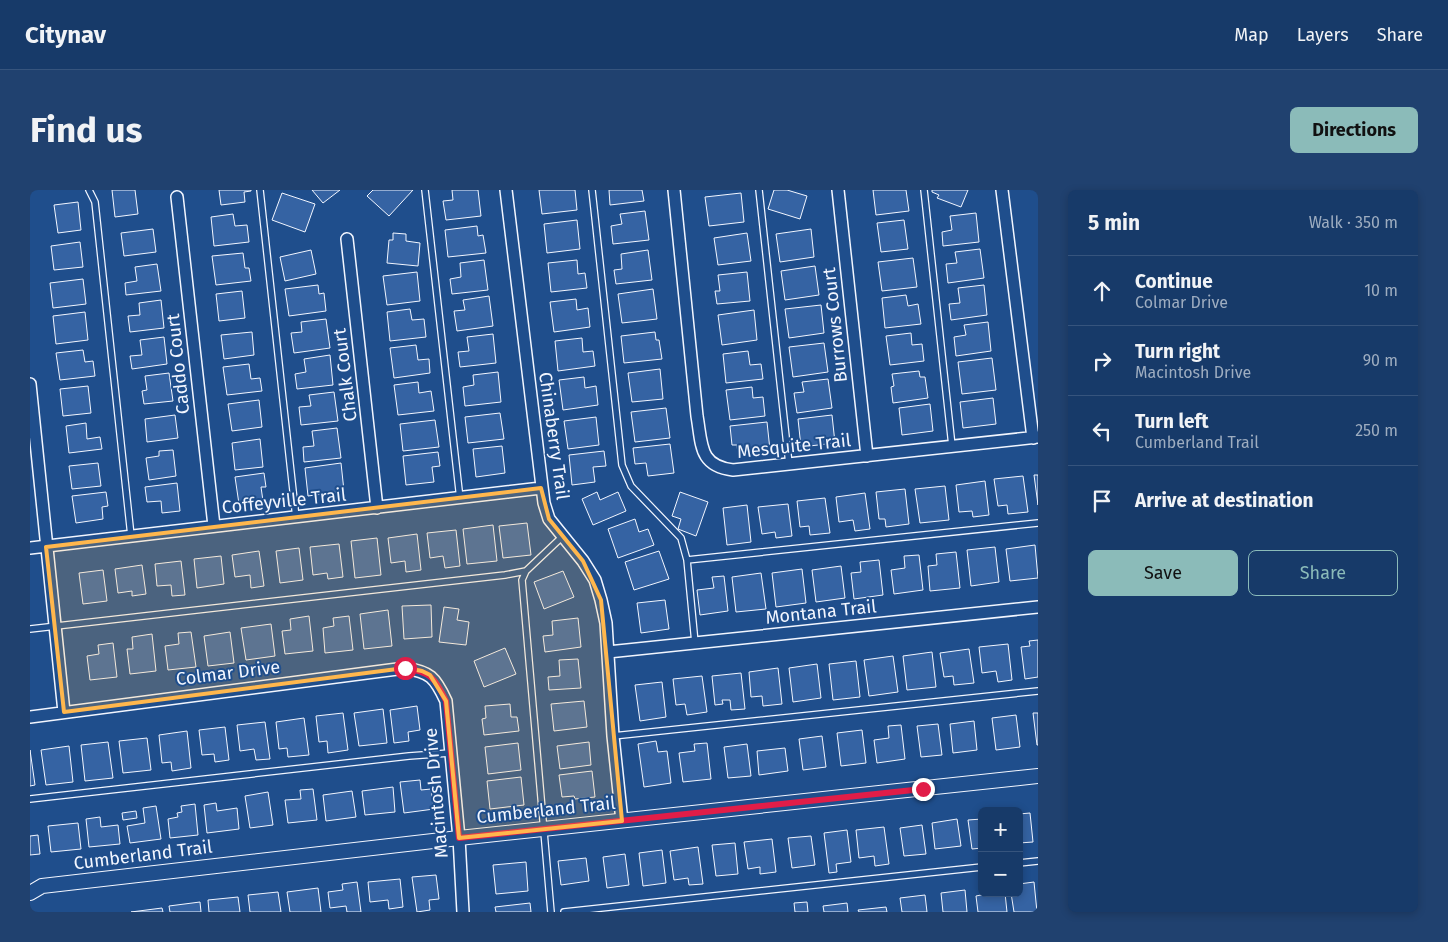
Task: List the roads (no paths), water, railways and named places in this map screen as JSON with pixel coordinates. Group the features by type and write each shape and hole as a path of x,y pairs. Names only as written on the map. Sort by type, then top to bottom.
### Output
{"street":[{"name":"Chinaberry Trail","path":"506,190 544,504 550,519 583,561 594,580 603,607 622,821"},
{"name":"Mesquite Trail","path":"674,190 697,416 706,457 714,465 722,469 733,470 1035,438"},
{"name":"Burrows Court","path":"838,190 867,456"},
{"path":"1002,190 1035,438"},
{"name":"Caddo Court","path":"177,197 214,526"},
{"name":"Chalk Court","path":"347,239 377,508"},
{"path":"30,384 64,712"},
{"name":"Coffeyville Trail","path":"30,548 541,488"},
{"name":"Montana Trail","path":"608,652 1038,607"},
{"name":"Colmar Drive","path":"30,717 405,668 430,674"},
{"name":"Macintosh Drive","path":"430,674 446,701 459,838 463,912"},
{"name":"Cumberland Trail","path":"30,893 42,886 459,838 1038,776"}],"lane":[{"path":"89,190 95,202 131,536"},
{"path":"260,190 296,518"},
{"path":"425,190 460,499"},
{"path":"592,190 622,465 631,486 681,538 687,560 695,643"},
{"path":"759,190 789,464"},
{"path":"924,190 952,447"},
{"path":"687,560 1038,523"},
{"path":"551,912 522,580 526,571 563,536"},
{"path":"30,629 505,575 526,571"},
{"path":"613,736 1038,691"},
{"path":"30,799 450,753"},
{"path":"1023,863 1038,862"},
{"path":"564,912 978,867"}]}
